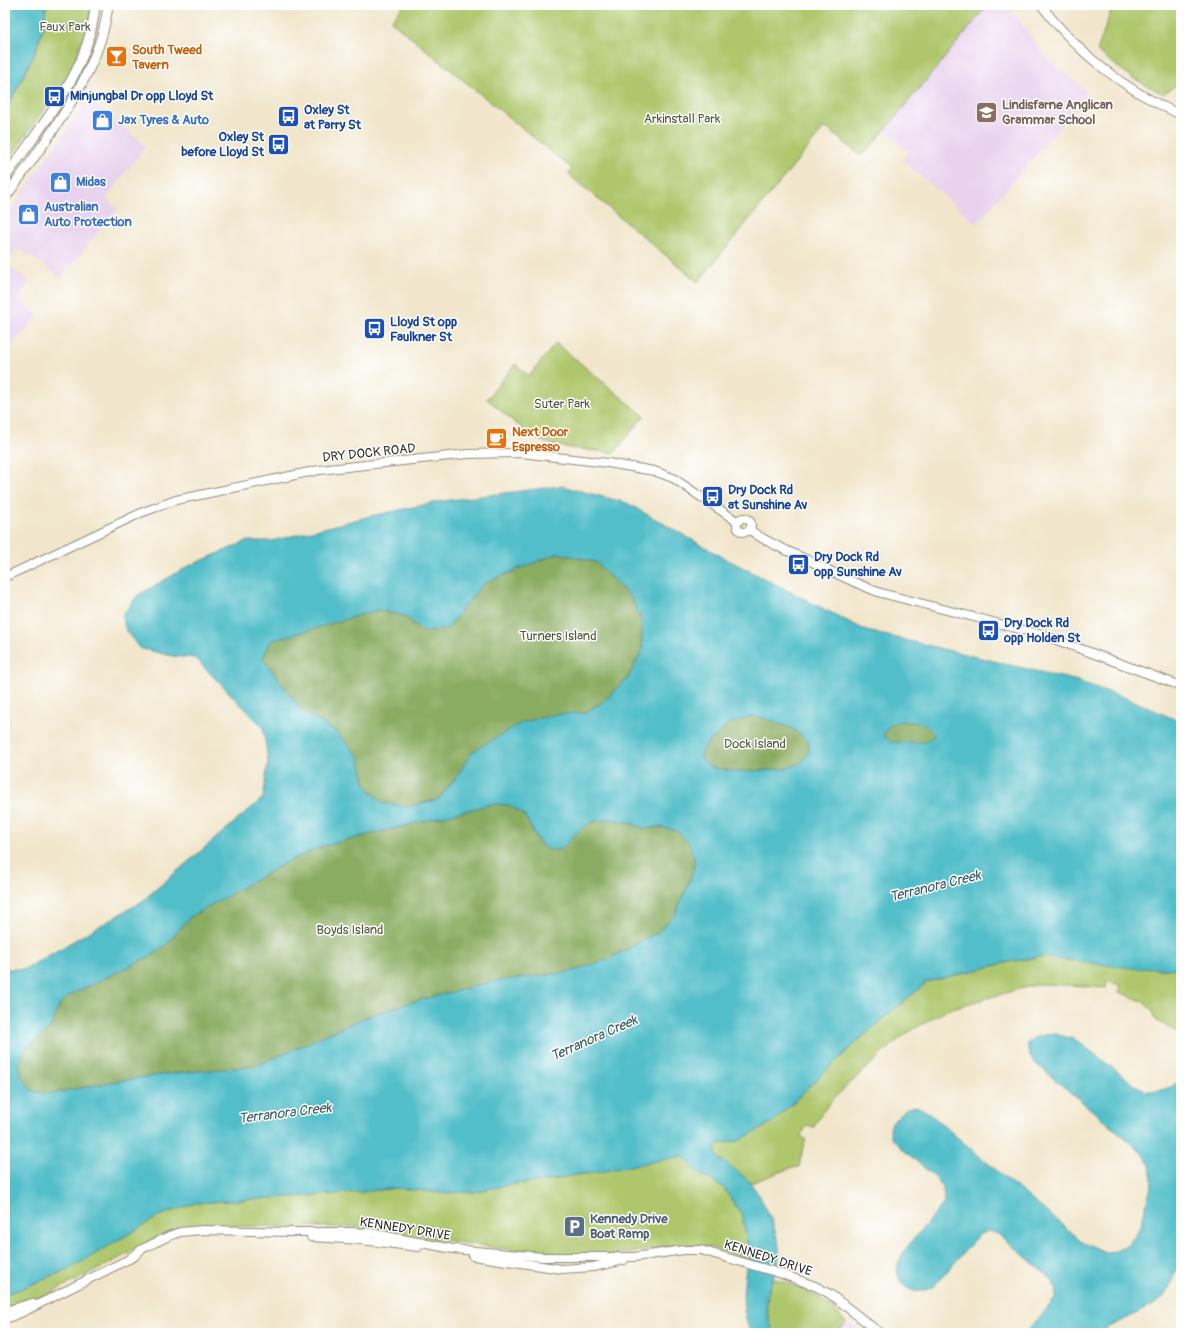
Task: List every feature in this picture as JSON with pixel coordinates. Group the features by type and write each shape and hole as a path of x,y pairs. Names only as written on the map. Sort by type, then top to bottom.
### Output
{"main road":[{"path":"5,178 57,104 75,74 87,46 95,14 95,5"},
{"path":"5,198 68,108 84,80 102,38 108,5"}],"street":[{"path":"1041,5 1066,35 1099,66 1135,92 1181,115"},
{"name":"DRY DOCK ROAD","path":"5,577 137,514 176,500 311,472 468,454 521,453 608,463 654,471 674,478 738,522 743,518 748,520 752,524 750,530 763,539 875,591 916,603 1043,635 1181,686"},
{"name":"KENNEDY DRIVE","path":"130,1258 142,1249 169,1236 180,1232 202,1230 371,1233 454,1249 568,1258 634,1257 693,1249 710,1252 743,1262 815,1286 830,1294 880,1333"},
{"name":"KENNEDY DRIVE","path":"5,1319 23,1312 130,1258 168,1241 191,1235 327,1237 387,1243 562,1269 585,1268 614,1263 634,1257"},
{"path":"530,1256 541,1261 582,1264 585,1268"},
{"name":"KENNEDY DRIVE","path":"5,1311 50,1298"}],"shaded area":[{"name":"Lindisfarne Anglican Grammar School","path":"988,5 1008,5 1044,55 1085,90 1087,95 977,224 902,160 909,152 885,130"},
{"path":"87,101 92,101 146,146 106,199 118,209 60,278 42,263 18,248 7,265 30,281 18,299 38,315 8,351 5,348 5,218"},
{"path":"847,1321 863,1333 837,1333"}],"green space":[{"name":"Faux Park","path":"46,5 91,5 90,17 71,71 5,165 5,112 35,54 44,26"},
{"name":"Arkinstall Park","path":"404,5 988,5 876,141 861,156 825,127 698,282 568,174 572,169 391,21"},
{"path":"1113,5 1181,5 1181,82 1163,94 1131,77 1097,51"},
{"name":"Suter Park","path":"556,343 644,416 614,453 555,446 532,437 487,399 515,364 529,376"},
{"name":"Turners Island","path":"558,553 596,562 631,598 642,620 642,651 628,678 603,702 584,713 557,714 472,752 457,776 438,799 407,807 382,803 366,786 359,756 335,731 301,710 263,658 271,641 377,610 405,616 424,632 447,629 484,583"},
{"name":"Dock Island","path":"752,716 767,719 793,729 808,741 809,752 801,763 788,768 738,772 712,768 701,759 701,753 707,743 719,734 728,724"},
{"path":"903,721 924,724 935,735 925,743 891,742 883,735 891,724"},
{"name":"Boyds Island","path":"492,804 509,805 524,815 541,845 561,849 584,826 594,821 610,819 628,822 645,829 660,827 677,831 689,843 695,862 690,879 676,913 658,932 611,958 570,972 495,981 408,1003 366,1017 256,1066 166,1074 111,1082 50,1094 32,1091 21,1076 19,1063 24,1050 51,1026 60,1004 70,995 148,957 166,945 190,917 285,863 320,847"},
{"path":"1039,957 1160,969 1181,968 1181,1034 1157,1021 1152,1010 1142,1001 1119,992 1121,985 1107,982 1106,988 1041,984 1027,987 949,1009 907,1033 886,1050 832,1100 813,1128 807,1125 801,1136 806,1140 799,1167 793,1167 751,1183 724,1163 716,1155 716,1146 722,1143 738,1141 773,1122 822,1074 882,1019 927,982 1009,962"},
{"path":"682,1155 696,1172 723,1187 742,1215 749,1259 709,1247 689,1245 611,1255 549,1255 407,1235 383,1229 375,1230 356,1227 190,1226 170,1231 101,1268 42,1297 5,1308 5,1294 73,1267 161,1215 196,1203 362,1192 397,1188 443,1193 548,1181"},
{"path":"773,1278 796,1286 818,1297 835,1310 846,1323 837,1333 774,1333 767,1312 768,1292"}],"water":[{"path":"5,5 46,5 44,26 34,54 5,112"},
{"name":"Terranora Creek","path":"561,486 627,503 726,559 867,631 1078,681 1134,701 1181,722 1181,968 1131,968 1039,957 1009,962 927,982 882,1019 822,1074 773,1122 738,1141 722,1143 716,1146 716,1155 743,1176 756,1190 775,1229 778,1240 779,1257 766,1302 768,1318 774,1333 750,1333 744,1311 743,1295 745,1274 749,1259 742,1215 723,1187 696,1172 689,1162 682,1156 548,1181 513,1184 474,1192 443,1193 397,1188 362,1192 196,1203 161,1215 73,1267 5,1294 5,969 25,969 141,902 263,798 268,761 263,727 195,658 172,656 139,648 126,631 122,616 138,595 189,566 247,541 272,541 371,516 442,501","holes":["558,553 596,562 631,598 642,620 642,651 628,678 603,702 584,713 557,714 521,723 472,752 457,776 438,800 407,807 382,803 366,786 359,756 335,731 301,710 263,658 271,641 377,610 405,616 424,632 447,629 484,583","752,716 767,719 793,729 808,741 809,752 801,763 788,768 738,772 712,768 701,759 701,753 707,743 719,734 728,724","903,721 924,724 935,735 925,742 891,742 883,735 891,724","492,804 509,805 524,815 541,845 551,851 561,849 584,826 594,821 610,819 628,822 645,829 660,827 677,831 689,843 695,862 690,880 676,913 658,932 611,958 570,972 495,981 408,1003 366,1017 256,1066 166,1074 111,1082 50,1094 32,1091 21,1076 19,1063 24,1050 47,1031 51,1026 60,1004 70,995 148,957 166,945 190,917 285,863 320,847"]},
{"path":"1056,1034 1076,1040 1135,1085 1147,1091 1158,1091 1171,1087 1181,1079 1181,1254 1170,1287 1162,1299 1098,1333 1026,1333 1055,1299 1056,1288 1051,1279 998,1234 988,1231 980,1234 934,1286 927,1290 913,1291 909,1289 903,1285 897,1272 900,1258 904,1251 944,1203 943,1188 937,1179 899,1146 891,1137 890,1129 892,1122 907,1108 917,1106 929,1113 1083,1242 1105,1252 1116,1251 1135,1237 1141,1224 1152,1183 1150,1165 1141,1151 1035,1063 1030,1055 1028,1044 1035,1037"}],"place":[{"name":"South Tweed Tavern","path":"117,57"},
{"name":"Minjungbal Dr opp Lloyd St","path":"55,96"},
{"name":"Lindisfarne Anglican Grammar School","path":"986,112"},
{"name":"Oxley St at Parry St","path":"288,117"},
{"name":"Jax Tyres & Auto","path":"103,120"},
{"name":"Oxley St before Lloyd St","path":"279,144"},
{"name":"Midas","path":"60,182"},
{"name":"Australian Auto Protection","path":"29,214"},
{"name":"Lloyd St opp Faulkner St","path":"375,329"},
{"name":"Next Door Espresso","path":"496,439"},
{"name":"Dry Dock Rd at Sunshine Av","path":"712,497"},
{"name":"Dry Dock Rd opp Sunshine Av","path":"798,564"},
{"name":"Dry Dock Rd opp Holden St","path":"988,630"},
{"name":"Kennedy Drive Boat Ramp","path":"574,1226"}]}
